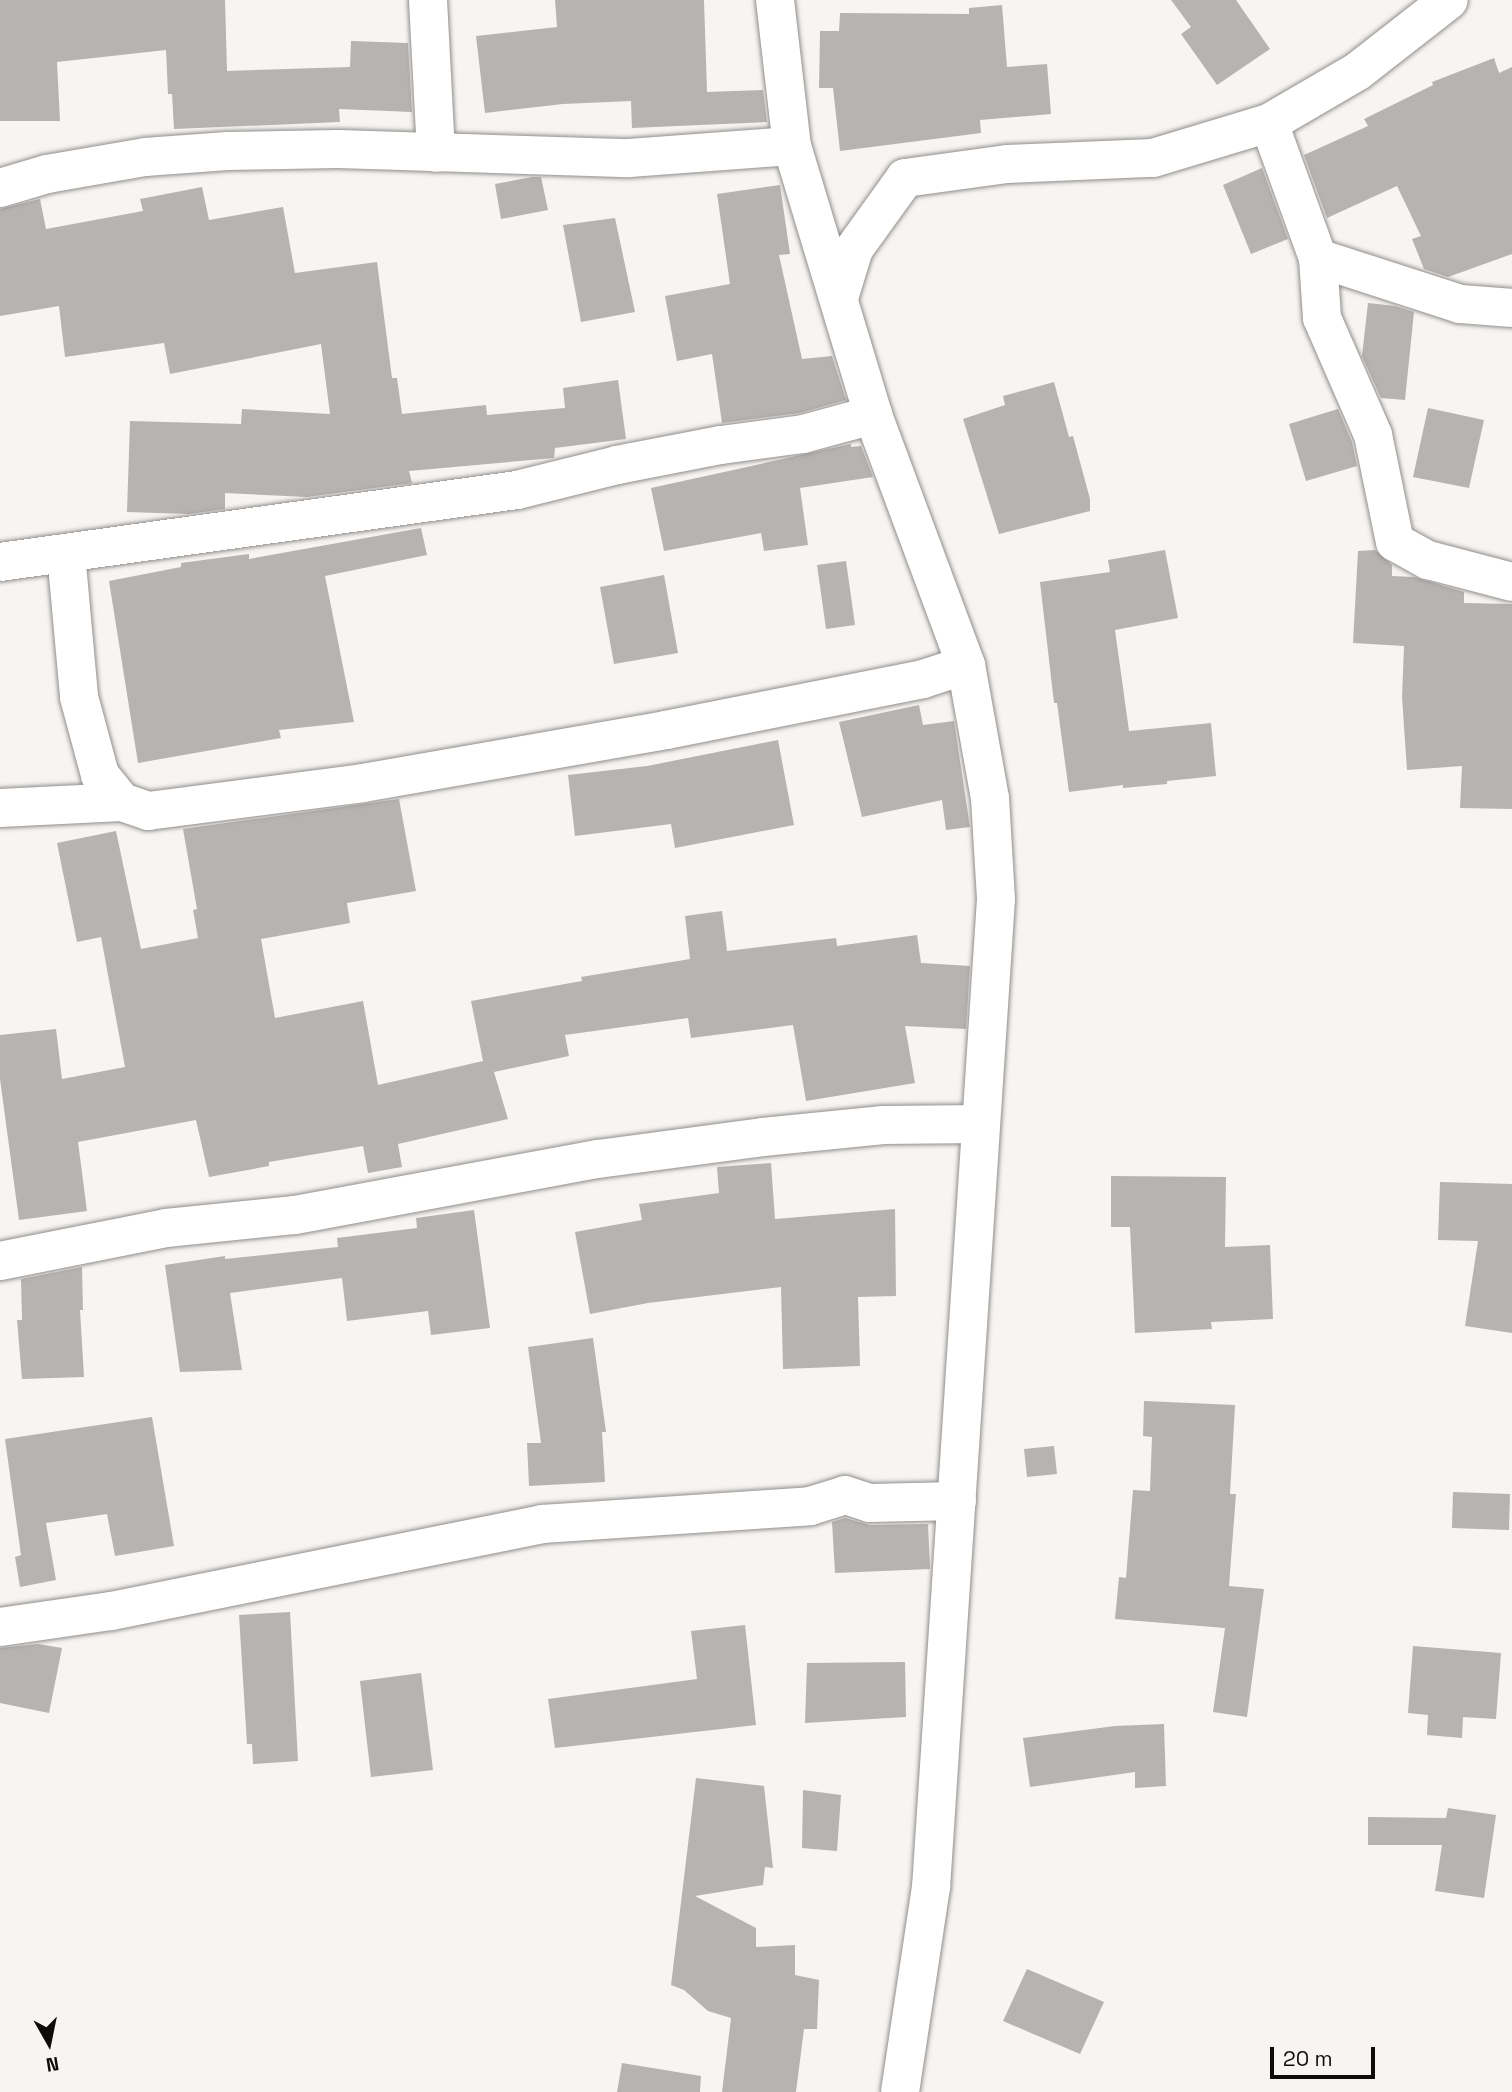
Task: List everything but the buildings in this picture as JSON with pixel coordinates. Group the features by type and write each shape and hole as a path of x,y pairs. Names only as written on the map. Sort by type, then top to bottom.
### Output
{"street":[{"path":"428,0 436,153"},
{"path":"775,0 792,146 873,415 966,665 990,798 996,899 931,1887 900,2092"},
{"path":"839,298 854,249 905,178 1007,164 1153,158 1269,123 1358,71 1449,0"},
{"path":"1269,123 1318,258 1322,318 1373,435 1395,542 1428,560 1512,582"},
{"path":"0,188 47,174 84,167 145,157 214,152 338,149 629,158 792,146"},
{"path":"1318,258 1460,304 1512,308"},
{"path":"0,562 517,490 617,465 803,433 873,415"},
{"path":"66,553 79,697 100,775 122,803"},
{"path":"0,808 122,803 148,811 363,783 666,730 923,679 966,665"},
{"path":"0,1261 166,1228 295,1215 598,1159 762,1137 883,1125 981,1124"},
{"path":"0,1627 111,1611 542,1524 810,1506 845,1495 870,1503 957,1501"}]}
